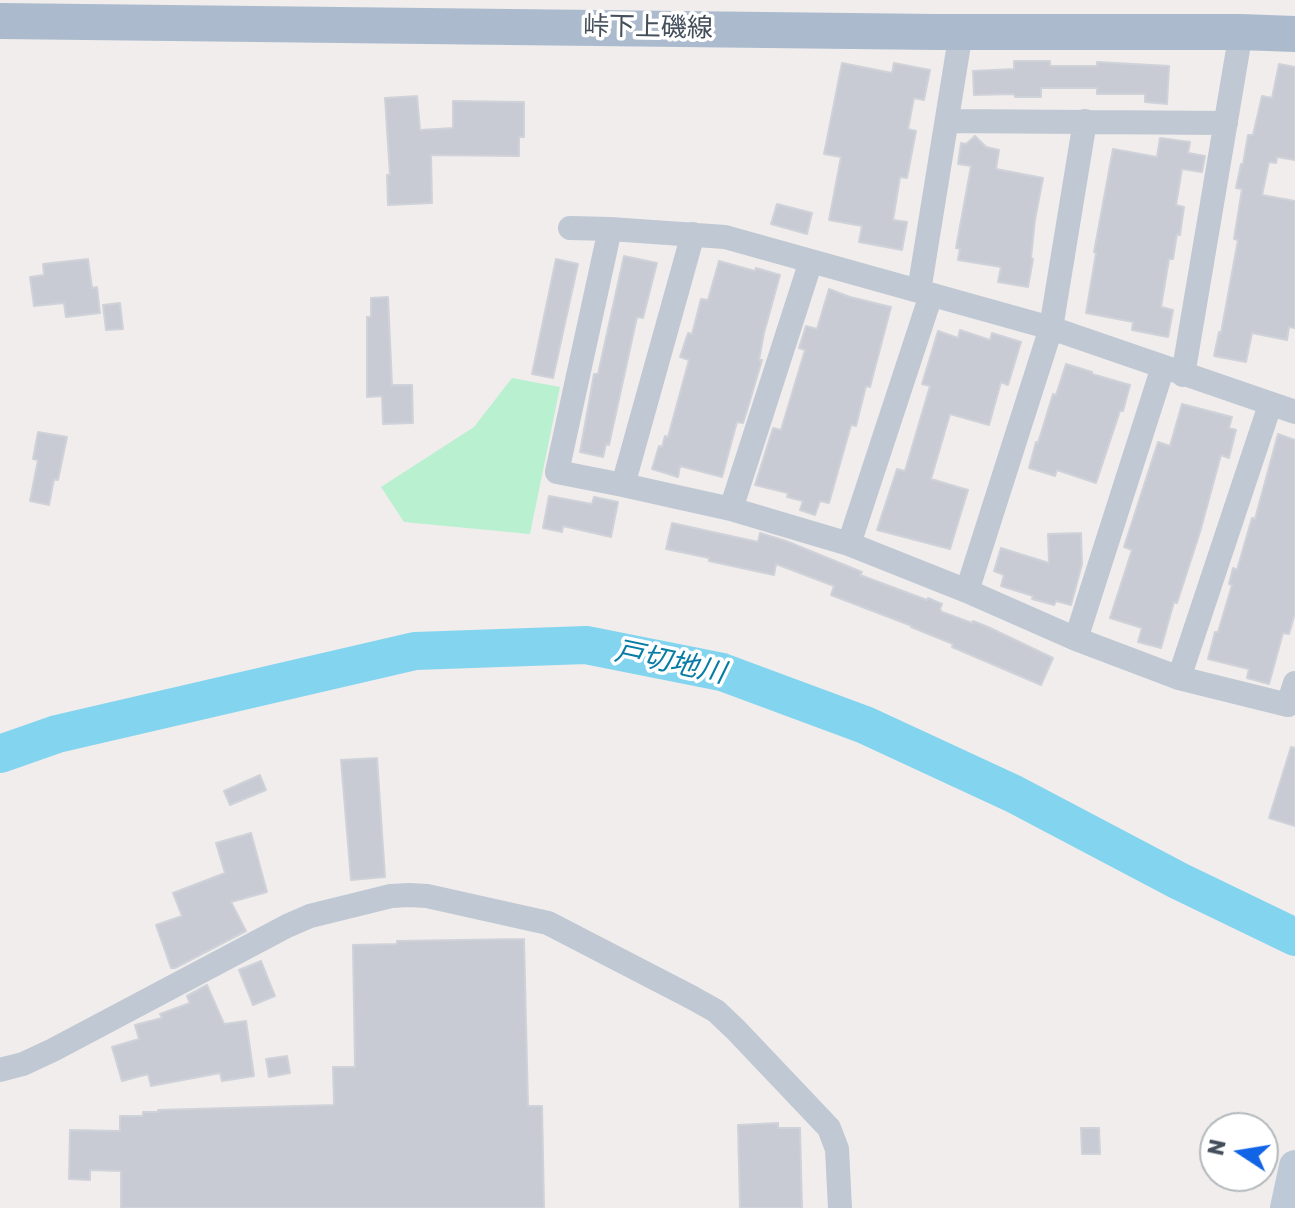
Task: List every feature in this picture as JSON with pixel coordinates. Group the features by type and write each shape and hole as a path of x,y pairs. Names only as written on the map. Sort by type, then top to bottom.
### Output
{"main road":[{"name":"峠下上磯線","path":"0,21 1295,34"}],"street":[{"path":"849,544 925,293 961,32"},
{"path":"1076,639 1173,371 1226,123 1241,32"},
{"path":"947,121 1226,123"},
{"path":"967,591 1051,328 1085,121"},
{"path":"570,228 725,237 1051,328 1295,412"},
{"path":"610,229 557,472 731,509 849,544 1076,639 1179,678 1288,705 1295,683"},
{"path":"623,485 693,234"},
{"path":"731,509 811,261"},
{"path":"1179,678 1270,405"},
{"path":"0,1070 23,1064 53,1050 310,916 391,896 427,896 548,923 716,1011 829,1128 837,1149 840,1208"},
{"path":"1286,1208 1295,1166"}],"green space":[{"path":"512,378 560,387 530,534 404,522 381,487 474,427"}],"building":[{"path":"1014,61 1050,61 1050,66 1097,66 1097,62 1169,66 1167,104 1145,102 1145,94 1097,94 1097,88 1041,88 1041,97 974,95 973,71 1014,69"},
{"path":"842,63 892,73 894,63 930,70 924,100 914,98 908,129 916,131 907,178 900,177 893,220 907,222 902,250 859,242 862,226 829,220 841,157 824,154"},
{"path":"1279,64 1295,67 1295,160 1277,157 1276,163 1269,162 1262,195 1295,201 1295,328 1289,327 1287,340 1252,333 1246,362 1214,356 1238,240 1234,239 1242,189 1236,188 1241,164 1248,135 1253,135 1262,96 1272,98"},
{"path":"417,96 420,130 453,128 453,101 524,102 524,137 519,137 519,156 431,155 432,203 388,205 387,175 390,175 385,98"},
{"path":"975,136 986,147 999,150 996,169 1043,178 1028,287 998,282 1001,267 958,260 960,249 956,248 971,166 958,164 961,143 966,144"},
{"path":"1160,138 1190,142 1188,153 1205,156 1202,172 1182,169 1176,205 1184,207 1180,235 1177,234 1173,259 1169,259 1161,307 1173,310 1168,337 1132,330 1133,322 1086,313 1113,149 1157,157"},
{"path":"777,204 812,213 807,234 771,224"},
{"path":"624,256 657,263 643,318 637,317 609,445 606,444 603,457 580,452 594,374 598,374"},
{"path":"88,259 92,288 97,287 100,313 66,317 64,303 34,306 30,277 44,275 43,264"},
{"path":"556,259 578,264 553,378 532,374"},
{"path":"719,261 780,275 764,333 759,360 762,360 743,423 737,422 722,477 680,466 678,477 652,469 659,446 662,447 665,436 668,437 689,360 680,357 688,333 692,334 701,299 708,300"},
{"path":"829,289 891,307 870,387 866,386 856,426 851,425 829,503 820,501 815,515 800,510 803,501 787,497 788,493 755,485 773,428 781,430 805,350 799,348 806,326 817,329"},
{"path":"388,297 392,385 412,385 413,423 383,424 382,396 367,397 367,317 371,317 371,298"},
{"path":"120,303 123,329 106,330 103,305"},
{"path":"960,330 990,340 992,333 1021,342 1008,385 1001,382 989,425 950,414 931,479 968,490 950,549 877,530 897,469 905,471 930,386 922,384 938,331 958,338"},
{"path":"1066,364 1130,385 1096,483 1057,470 1055,476 1029,468"},
{"path":"1182,404 1232,417 1229,428 1236,430 1229,458 1221,455 1200,532 1161,648 1138,642 1142,628 1110,618 1132,550 1124,547 1158,442 1170,446"},
{"path":"38,432 67,437 49,505 30,501 38,460 33,459"},
{"path":"1278,434 1295,440 1295,613 1289,634 1283,633 1269,684 1247,678 1249,669 1208,659 1232,585 1229,584 1233,568 1237,570 1252,518 1255,519"},
{"path":"549,496 592,504 594,497 618,502 611,537 563,526 562,532 543,528"},
{"path":"672,523 758,542 760,533 786,541 862,572 860,575 942,604 942,612 988,627 1053,658 1041,685 952,647 953,644 912,626 831,595 834,586 776,564 774,575 666,549"},
{"path":"1081,533 1082,564 1071,605 1056,601 1054,605 1001,586 1004,575 994,571 1001,548 1049,563 1048,534"},
{"path":"1291,747 1295,748 1295,826 1269,818"},
{"path":"377,758 385,877 351,880 341,760"},
{"path":"260,775 266,790 230,805 224,791"},
{"path":"251,833 267,892 231,902 246,931 171,968 156,925 182,916 173,893 225,873 216,843"},
{"path":"524,939 528,1106 542,1106 544,1208 121,1208 121,1171 90,1170 90,1180 69,1179 70,1130 120,1131 120,1116 143,1116 143,1112 158,1110 334,1105 333,1067 355,1067 353,945 397,944 397,941"},
{"path":"261,961 275,996 253,1005 239,970"},
{"path":"207,985 224,1024 246,1021 254,1076 222,1081 220,1073 151,1086 148,1074 122,1081 112,1047 139,1039 135,1025 162,1018 160,1014 190,1003 187,996"},
{"path":"287,1056 290,1073 269,1077 266,1059"},
{"path":"778,1123 778,1128 800,1128 802,1208 740,1208 738,1125"},
{"path":"1081,1128 1099,1128 1100,1154 1082,1154"}],"waterway":[{"name":"戸切地川","path":"0,754 57,734 415,651 586,645 722,672 865,725 1014,794 1179,881 1295,937"}]}
